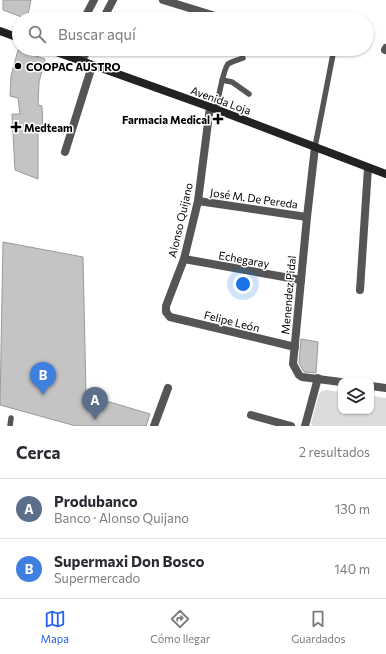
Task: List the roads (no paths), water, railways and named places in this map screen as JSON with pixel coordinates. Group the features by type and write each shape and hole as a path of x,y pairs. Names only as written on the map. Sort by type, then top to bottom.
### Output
{"main road":[{"path":"0,31 12,35"},
{"name":"Avenida Loja","path":"73,56 81,62 213,108 386,174"}],"street":[{"path":"88,12 94,0"},
{"path":"107,12 113,0"},
{"path":"163,0 202,12"},
{"path":"81,62 84,56"},
{"path":"65,152 92,66"},
{"name":"Alonso Quijano","path":"166,312 166,306 184,259 198,201 213,108"},
{"name":"Menendez Pidal","path":"316,147 300,280 293,364 298,375 302,377 318,378"},
{"path":"360,290 368,168"},
{"name":"José M. De Pereda","path":"198,201 307,217"},
{"name":"Echegaray","path":"184,259 300,280"},
{"name":"Felipe León","path":"166,312 170,317 295,347"},
{"path":"305,426 318,378 338,381"},
{"path":"374,386 386,388"},
{"path":"154,426 168,388"},
{"path":"251,415 291,426"}],"lane":[{"path":"316,147 333,56"},
{"path":"213,108 228,65 243,58"},
{"path":"222,80 232,82 249,94"},
{"path":"10,426 11,418"}],"place":[{"name":"COOPAC AUSTRO","path":"18,66"},
{"name":"Farmacia Medical","path":"218,119"},
{"name":"Medteam","path":"16,127"},
{"name":"Supermaxi Don Bosco","path":"43,395"},
{"name":"Produbanco","path":"95,420"}]}
